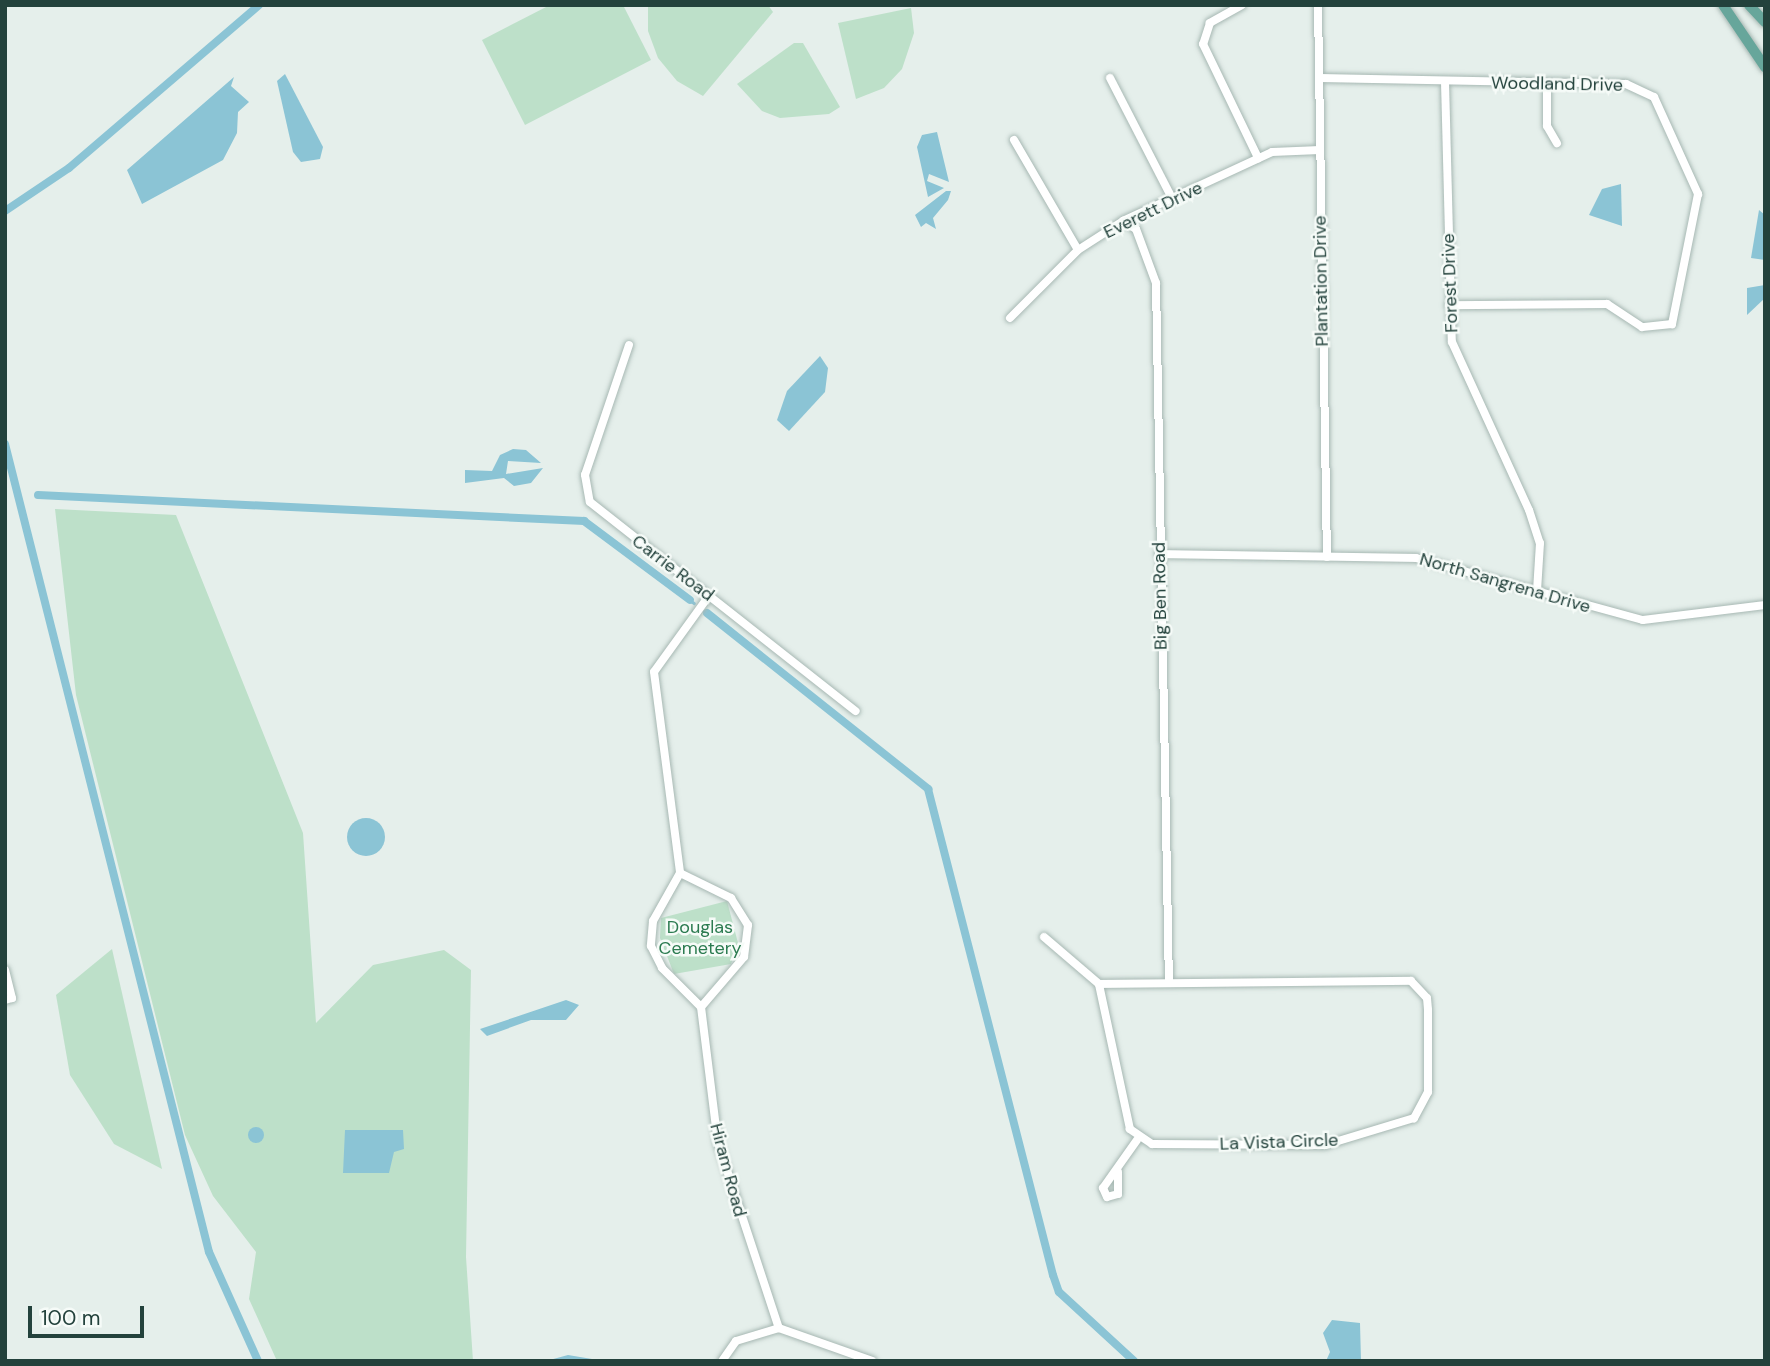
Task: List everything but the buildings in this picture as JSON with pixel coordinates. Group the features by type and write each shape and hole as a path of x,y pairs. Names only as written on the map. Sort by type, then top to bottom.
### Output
{"main road":[{"path":"1723,5 1765,67"},
{"path":"1749,5 1765,22"}],"street":[{"path":"1242,5 1210,23 1203,44 1258,158"},
{"name":"Plantation Drive","path":"1318,5 1327,557"},
{"path":"1110,78 1173,200"},
{"name":"Woodland Drive","path":"1320,78 1626,85 1654,97 1698,194 1679,312 1672,324 1655,330 1607,304 1449,305"},
{"name":"Forest Drive","path":"1445,82 1449,305 1459,364 1540,543 1537,591"},
{"path":"1547,85 1547,126 1557,143"},
{"path":"1014,141 1077,250"},
{"name":"Everett Drive","path":"1010,318 1077,250 1123,221 1173,200 1258,158 1321,150"},
{"name":"Big Ben Road","path":"1123,221 1136,229 1156,284 1169,983"},
{"name":"Carrie Road","path":"629,345 585,493 598,512 856,710"},
{"name":"North Sangrena Drive","path":"1159,554 1416,558 1643,620 1765,605"},
{"path":"680,873 731,898 748,925 744,957 701,1007 662,968 651,946 653,922 680,873 654,672 708,597"},
{"path":"1044,937 1098,984 1127,1122 1137,1140 1118,1172"},
{"path":"5,970 9,999"},
{"name":"La Vista Circle","path":"1098,984 1410,981 1427,998 1425,1104 1414,1118 1325,1145 1137,1140"},
{"name":"Hiram Road","path":"701,1007 718,1143 779,1328"},
{"path":"722,1361 736,1341 779,1328 873,1361"}],"green space":[{"path":"550,5 623,5 651,60 525,125 482,40"},
{"path":"648,5 768,5 773,12 703,96 677,81 658,58 648,31"},
{"path":"911,8 914,33 902,69 884,88 856,99 838,23"},
{"path":"794,43 803,43 840,107 829,114 780,118 762,111 737,84"},
{"path":"55,509 176,515 303,833 316,1023 373,965 444,950 471,970 466,1257 473,1361 277,1361 249,1299 256,1252 213,1196 185,1135 76,695"},
{"name":"Douglas Cemetery","path":"727,901 738,943 731,964 674,974 660,938 661,918"},
{"path":"112,949 162,1169 114,1144 70,1075 56,995"}],"water":[{"path":"285,74 323,147 320,159 301,162 293,152 277,81"},
{"path":"234,77 231,86 249,102 238,112 237,133 223,160 142,204 127,170"},
{"path":"937,132 949,182 929,174 927,181 944,188 928,197 917,147 922,135"},
{"path":"1621,184 1622,226 1589,215 1602,189"},
{"path":"946,191 951,191 948,200 933,218 936,229 926,223 921,227 915,215"},
{"path":"1759,210 1765,215 1765,260 1751,258"},
{"path":"1765,285 1765,298 1747,315 1747,288"},
{"path":"820,356 828,368 825,392 789,431 777,420 787,391"},
{"path":"513,449 526,450 541,463 508,461 506,474 543,468 531,483 514,486 504,478 465,483 465,470 492,471 500,455"},
{"path":"366,818 380,823 385,837 380,851 366,856 352,851 347,837 352,823"},
{"path":"566,1000 579,1005 566,1020 531,1020 487,1036 480,1029"},
{"path":"256,1127 262,1129 262,1141 256,1143 250,1141 248,1135 250,1129"},
{"path":"345,1130 403,1130 404,1149 394,1152 389,1173 343,1173"},
{"path":"1332,1320 1360,1323 1361,1361 1326,1361 1330,1352 1323,1333"},
{"path":"568,1355 592,1359 593,1361 546,1361"}],"waterway":[{"path":"5,211 69,168 259,5"},
{"path":"5,444 209,1252 258,1361"},
{"path":"38,495 584,521 690,600"},
{"path":"690,600 694,603"},
{"path":"707,613 928,789 1059,1292 1134,1361"}]}
